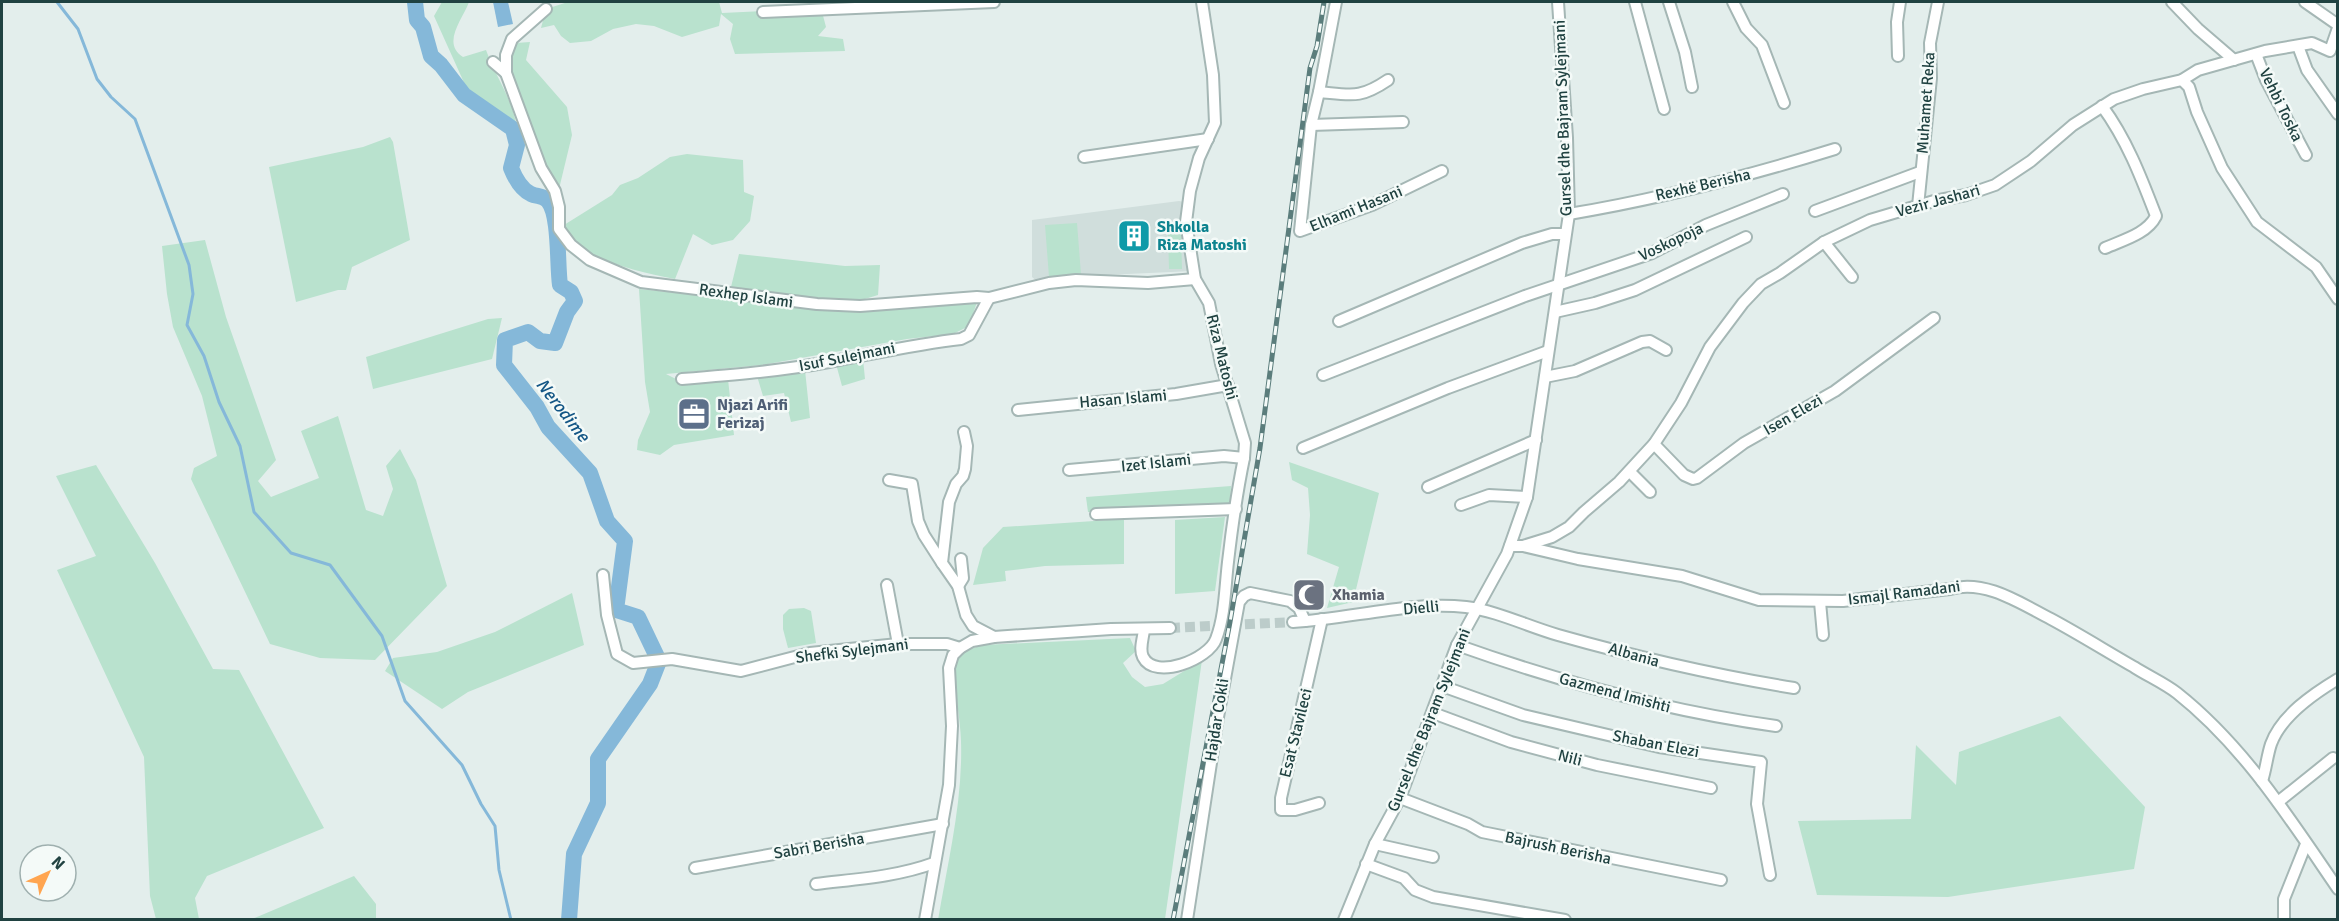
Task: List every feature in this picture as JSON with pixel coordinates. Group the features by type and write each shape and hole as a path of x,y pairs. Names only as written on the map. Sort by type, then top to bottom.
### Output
{"street":[{"path":"763,12 994,2"},
{"name":"Riza Matoshi","path":"1144,630 1141,649 1143,659 1158,667 1175,667 1203,655 1213,647 1217,638 1244,458 1245,443 1221,364 1209,303 1195,279 1186,222 1190,191 1199,158 1215,123 1214,75 1202,2"},
{"name":"Elhami Hasani","path":"1336,2 1311,125 1300,231 1372,205 1443,171"},
{"name":"Gursel dhe Bajram Sylejmani","path":"1344,920 1375,844 1400,798 1457,645 1510,546 1527,497 1569,214 1567,138 1558,2"},
{"path":"1635,2 1664,110"},
{"path":"1669,2 1685,52 1692,87"},
{"path":"1733,2 1746,28 1762,45 1784,103"},
{"path":"1898,56 1897,22 1900,2"},
{"name":"Muhamet Reka","path":"1918,206 1931,78 1930,44 1938,2"},
{"path":"2172,2 2198,29 2234,60"},
{"name":"Vezir Jashari","path":"1510,546 1523,546 1552,537 1569,527 1630,471 1654,444 1681,403 1710,347 1743,303 1761,284 1824,242 1870,220 1966,195 1995,184 2031,161 2073,125 2102,106 2143,89 2182,80 2198,70 2256,54 2312,43 2334,51 2337,26 2305,2"},
{"name":"Rexhep Islami","path":"546,9 512,39 506,55 506,73 541,168 555,191 559,207 559,229 571,245 590,260 641,282 806,303 860,306 989,298 1049,283 1076,280 1148,283 1195,279"},
{"path":"2298,46 2307,70 2337,114"},
{"name":"Vehbi Toska","path":"2256,54 2266,80 2306,155"},
{"path":"494,62 506,73"},
{"path":"1319,92 1352,96 1364,94 1388,80"},
{"path":"2182,80 2189,87 2197,112 2222,168 2257,222 2316,267 2337,299"},
{"path":"2102,106 2118,128 2156,216 2145,230 2105,248"},
{"path":"1311,125 1403,122"},
{"path":"1084,157 1208,139"},
{"name":"Rexhë Berisha","path":"1569,214 1615,206 1751,175 1835,149"},
{"path":"1815,211 1920,171"},
{"name":"Voskopoja","path":"1557,287 1652,253 1706,225 1783,194"},
{"name":"Gursel dhe Bajram Sylejmani","path":"1339,321 1522,243 1552,234 1565,234"},
{"path":"1555,312 1635,290 1746,237"},
{"path":"1824,242 1852,277"},
{"path":"1323,375 1525,296 1557,287"},
{"name":"Isuf Sulejmani","path":"682,379 762,372 905,346 961,339 969,335 989,298"},
{"name":"Isen Elezi","path":"1654,444 1684,475 1693,479 1697,478 1744,443 1835,391 1934,318"},
{"path":"1545,377 1575,370 1642,342 1650,341 1666,350"},
{"path":"1303,448 1448,388 1548,351"},
{"name":"Hasan Islami","path":"1018,410 1176,394 1228,385"},
{"path":"942,562 949,502 965,469 967,453 964,432"},
{"path":"1428,487 1536,440"},
{"name":"Izet Islami","path":"1069,470 1224,456 1244,458"},
{"path":"1630,471 1650,492"},
{"path":"889,480 912,484 918,521 958,586 966,615 970,622 983,633 994,637"},
{"path":"1461,505 1489,495 1527,497"},
{"path":"1096,514 1236,509"},
{"name":"Ismajl Ramadani","path":"1523,546 1578,559 1682,576 1759,600 1820,602 1950,589 1965,585 2001,594 2077,633 2175,691 2211,723 2262,781 2337,889"},
{"path":"958,586 963,578 962,559"},
{"name":"Shefki Sylejmani","path":"603,575 607,615 617,654 633,663 672,659 741,670 810,653 898,644 946,644 960,648"},
{"path":"887,585 898,644"},
{"name":"Hajdar Cokli","path":"1187,920 1218,717 1239,602 1250,593 1284,599 1296,603 1305,621"},
{"path":"1820,602 1823,635"},
{"name":"Dielli","path":"1293,622 1421,607 1453,606 1477,609"},
{"name":"Albania","path":"1477,609 1556,634 1672,665 1734,679 1794,688"},
{"name":"Esat Stavileci","path":"1319,803 1295,810 1281,810 1281,798 1322,619"},
{"path":"970,622 972,642"},
{"path":"925,920 950,786 952,726 950,668 953,655 960,648 972,642 994,637 1111,629 1170,628"},
{"name":"Gazmend Imishti","path":"1457,645 1536,672 1669,708 1776,726"},
{"path":"2262,781 2271,745 2277,732 2303,703 2337,679"},
{"name":"Shaban Elezi","path":"1442,686 1523,716 1659,747 1761,762 1757,804 1770,875"},
{"name":"Nili","path":"1433,714 1511,742 1586,762 1711,788"},
{"path":"2278,802 2333,758"},
{"name":"Bajrush Berisha","path":"1400,798 1468,824 1482,832 1721,880"},
{"name":"Sabri Berisha","path":"695,868 943,824"},
{"path":"1375,844 1432,857"},
{"path":"2284,920 2284,898 2306,844"},
{"path":"816,884 914,871 934,863"},
{"path":"1366,864 1404,878 1416,890 1433,897 1565,920"}],"shaded area":[{"path":"1179,201 1189,203 1193,271 1083,276 1038,282 1032,277 1032,220"}],"green space":[{"path":"442,2 469,2 456,31 454,45 463,57 486,50 516,123 492,109 466,87 434,16"},
{"path":"568,2 719,2 722,13 821,8 826,27 818,36 843,39 845,51 735,54 730,39 733,24 721,14 719,26 682,37 654,26 636,24 613,29 591,41 570,43 561,36 554,25 541,28 546,9"},
{"path":"530,42 526,60 567,107 572,135 559,189 550,175 516,88 509,62 516,43"},
{"path":"390,137 393,142 410,240 352,267 346,290 338,290 296,302 269,167 363,147"},
{"path":"687,154 743,160 744,192 754,196 750,221 733,240 712,245 693,234 675,279 611,263 575,243 564,225 612,195 620,185 638,178 670,157"},
{"path":"1077,223 1081,274 1049,277 1045,225"},
{"path":"1181,232 1182,269 1169,269 1168,233"},
{"path":"205,240 226,317 276,460 258,481 271,497 319,478 301,431 338,416 366,510 383,516 393,489 386,466 400,449 416,480 447,586 375,660 320,658 270,644 191,479 194,468 217,456 202,396 173,327 162,246"},
{"path":"739,254 845,266 880,265 878,295 855,302 777,295 731,287"},
{"path":"639,289 833,309 978,299 969,326 953,334 907,339 762,365 666,374 680,381 728,379 734,435 674,445 660,455 637,450 638,440 650,412 645,382"},
{"path":"502,318 492,359 373,389 366,357 488,319"},
{"path":"863,359 865,379 842,386 836,364"},
{"path":"805,370 810,418 791,422 784,393 763,396 757,376"},
{"path":"1289,462 1379,493 1353,602 1327,608 1339,567 1307,554 1310,515 1308,488 1292,480"},
{"path":"96,465 155,563 213,669 239,670 324,828 207,876 195,898 199,919 156,919 150,896 144,757 57,570 96,556 56,476"},
{"path":"1231,486 1230,506 1088,512 1086,497"},
{"path":"1225,517 1215,591 1175,594 1175,520"},
{"path":"1124,519 1124,564 1045,566 1005,571 1006,581 973,585 983,548 1003,527"},
{"path":"572,593 584,645 468,692 442,709 385,671 393,658 437,652 495,632"},
{"path":"804,608 811,611 816,643 788,648 783,629 783,615 789,609"},
{"path":"1130,638 1136,651 1123,663 1132,677 1145,687 1163,684 1202,660 1165,919 938,920 960,786 961,741 956,687 957,654 982,645"},
{"path":"2060,716 2145,807 2134,869 1948,897 1817,895 1798,821 1911,819 1916,745 1956,785 1959,752"},
{"path":"354,876 376,904 376,919 252,919"}],"water":[{"path":"493,2 508,2 513,24 498,27"}],"waterway":[{"path":"57,2 78,29 97,79 111,97 135,119 189,265 193,294 187,325 204,356 219,402 240,446 254,512 291,553 330,565 382,636 405,701 462,765 481,804 495,826 499,870 511,920"},
{"name":"Nerodime","path":"415,2 417,20 423,27 431,56 441,65 464,95 513,129 517,145 511,168 525,190 546,199 552,208 555,217 560,285 571,292 575,301 567,312 555,343 540,341 528,332 505,340 504,365 537,407 548,427 590,473 607,521 625,541 616,610 638,617 659,661 650,684 598,759 598,803 574,854 569,920"}],"tunnel":[{"path":"1170,628 1293,622"}],"railway":[{"path":"1173,920 1230,622 1260,448 1310,68 1317,46 1324,2"}],"place":[{"name":"Shkolla Riza Matoshi","path":"1134,236"},
{"name":"Njazi Arifi Ferizaj","path":"694,414"},
{"name":"Xhamia","path":"1309,595"}]}
